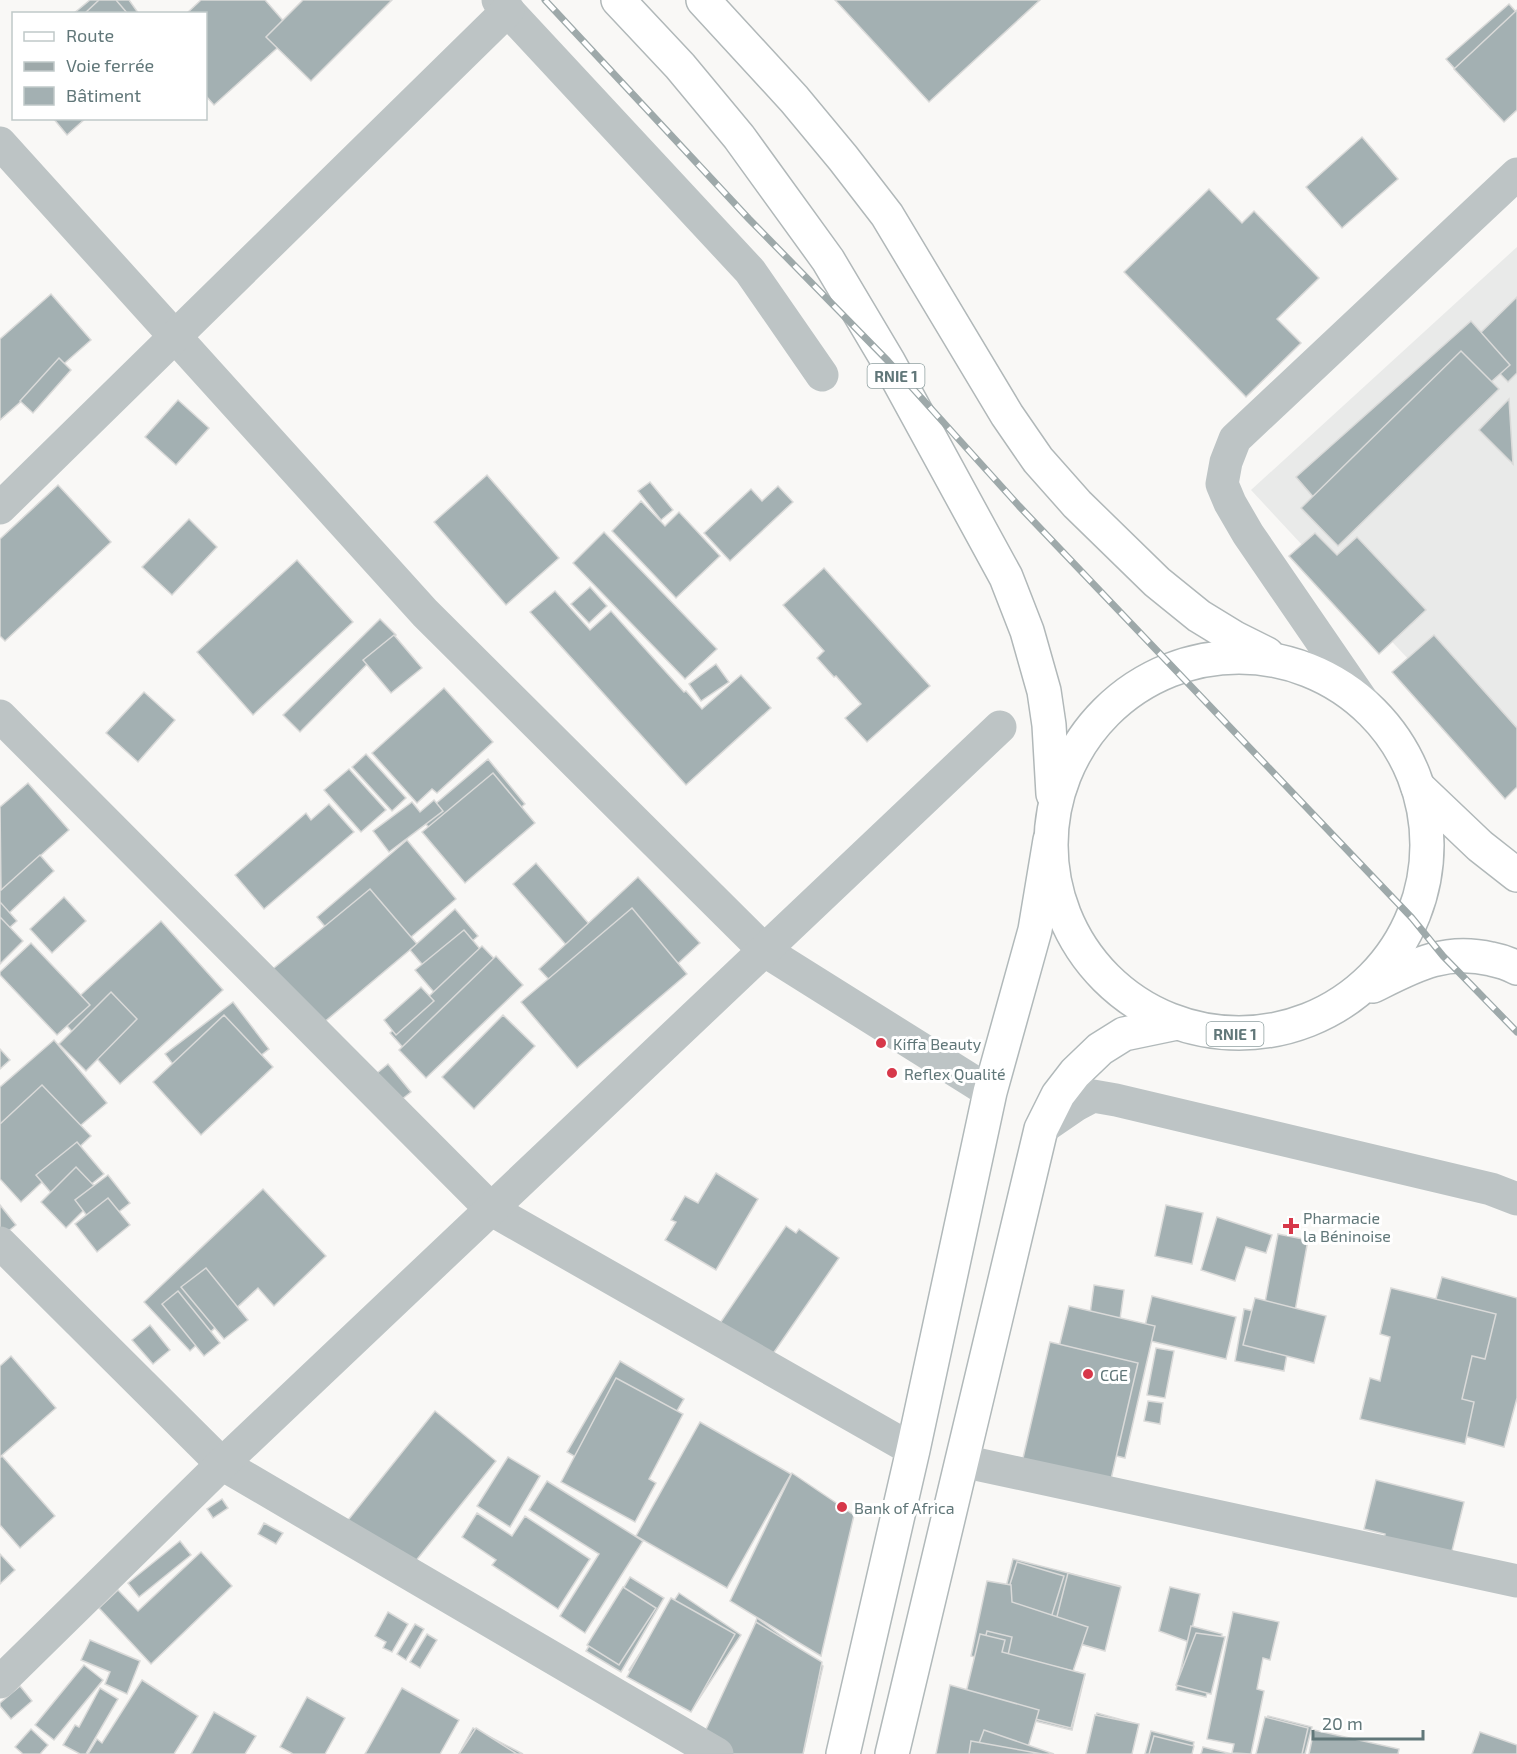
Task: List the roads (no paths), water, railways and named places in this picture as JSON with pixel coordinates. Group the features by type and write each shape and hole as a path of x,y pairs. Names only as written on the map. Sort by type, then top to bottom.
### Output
{"main road":[{"name":"RNIE 1","path":"618,0 680,66 739,137 828,260 888,361 1006,577 1027,632 1044,692 1049,725 1055,886 1061,908 1082,949 1112,984 1152,1013 1202,1030 1228,1034 1255,1034 1306,1022 1330,1011 1352,996 1390,960 1404,937 1419,902 1424,880 1427,845 1424,810 1418,787 1398,745 1351,694 1331,682 1235,638 1199,616 1157,582 1077,504 1046,469 1006,415 887,215 794,99 703,0"},
{"name":"RNIE 1","path":"1052,826 1067,767 1085,735 1109,708 1137,686 1174,668 1219,658 1265,659 1288,664"},
{"name":"RNIE 1","path":"1418,787 1480,846 1517,875"},
{"path":"843,1754 913,1450 990,1092 1035,930 1052,826"},
{"name":"RNIE 1","path":"1352,996 1416,964 1443,956 1473,954 1508,963 1517,968"},
{"path":"892,1754 1041,1129 1075,1073 1100,1049 1124,1034 1177,1023"}],"street":[{"path":"0,508 503,5 750,271 822,375"},
{"path":"0,143 425,613 765,951 990,1092"},
{"path":"1368,710 1248,534 1230,503 1222,484 1226,462 1235,439 1517,174"},
{"path":"0,716 492,1210 913,1450"},
{"path":"0,1682 222,1464 1000,727"},
{"path":"1041,1129 1093,1096 1491,1188 1517,1199"},
{"path":"0,1243 222,1464 717,1754"},
{"path":"962,1461 1517,1581"}],"railway":[{"path":"545,0 749,219 888,361 1019,506 1412,918 1443,956 1517,1032"}],"place":[{"name":"Kiffa Beauty","path":"881,1043"},
{"name":"Reflex Qualité","path":"892,1073"},
{"name":"Pharmacie la Béninoise","path":"1291,1226"},
{"name":"CGE","path":"1088,1374"},
{"name":"Bank of Africa","path":"842,1507"}]}
